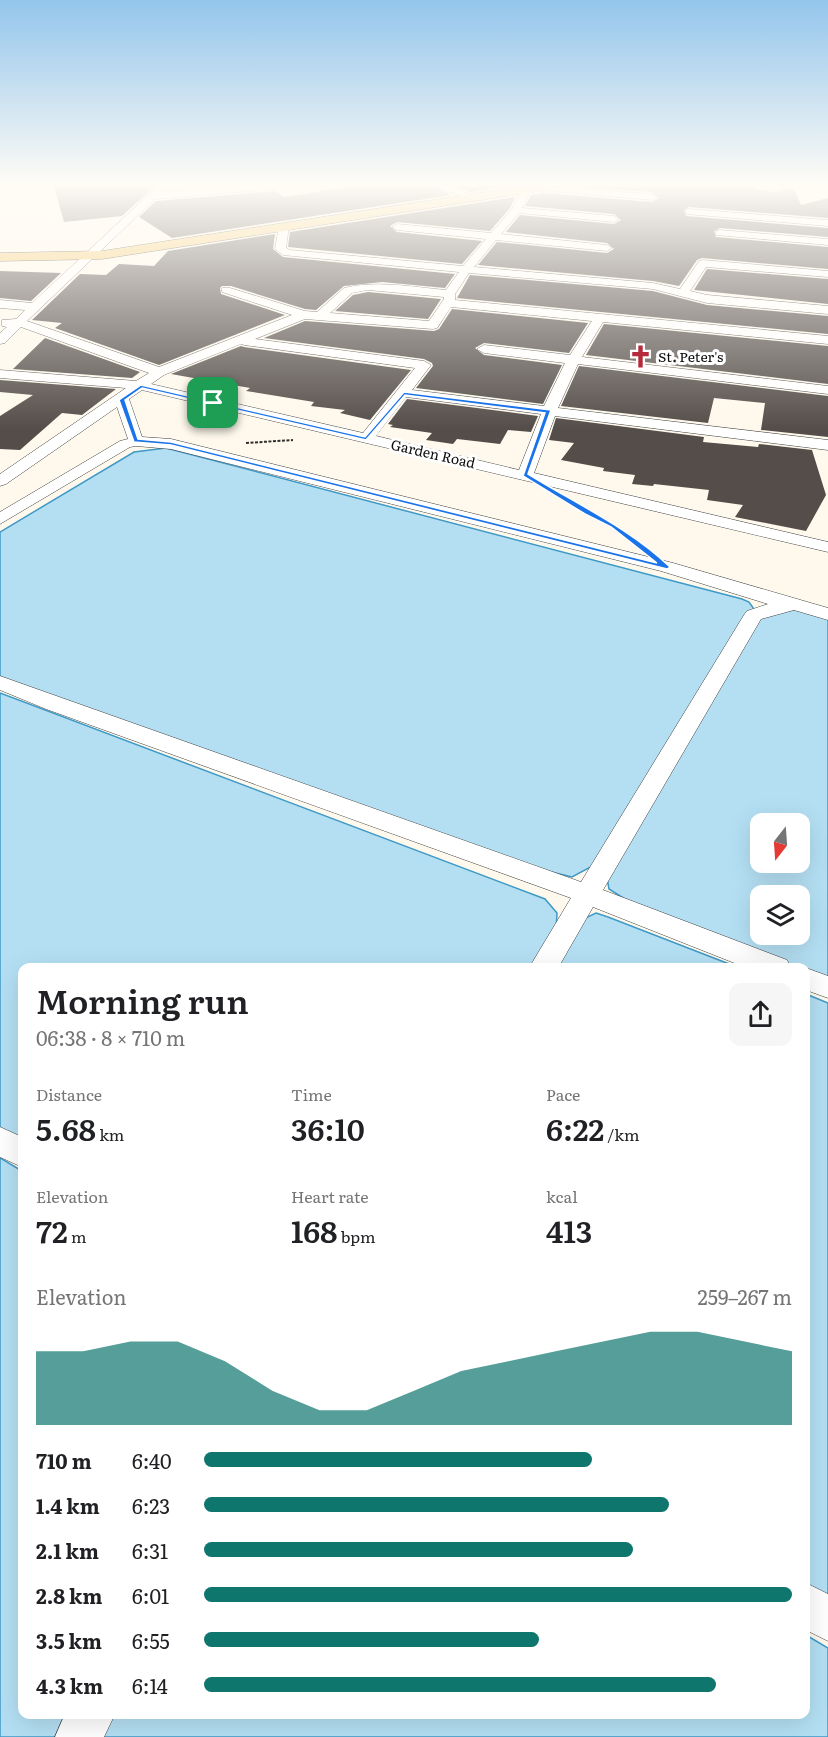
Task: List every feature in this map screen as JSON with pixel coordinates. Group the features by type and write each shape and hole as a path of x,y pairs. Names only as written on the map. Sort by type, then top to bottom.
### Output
{"street":[{"path":"0,340 78,267"},
{"path":"456,267 653,286 707,299 828,310"},
{"path":"683,293 700,267"},
{"path":"749,267 828,274"},
{"path":"226,290 304,315 433,325 467,268"},
{"path":"320,316 348,290 368,286 448,299 600,317 828,340"},
{"path":"0,304 37,307"},
{"path":"0,481 122,400 159,372 304,315"},
{"path":"525,475 549,411 573,361 600,317"},
{"path":"0,323 19,322 159,372"},
{"path":"242,341 424,365 366,439"},
{"path":"484,349 828,390"},
{"name":"Garden Road","path":"0,374 141,386 828,547"},
{"path":"404,393 828,445"},
{"path":"122,400 136,441"},
{"path":"0,519 125,444 136,441 171,444 667,567 758,605 795,604 828,614"},
{"path":"546,963 758,605"},
{"path":"0,682 54,704 587,894 764,963"},
{"path":"810,980 828,987"},
{"path":"0,1141 18,1152"},
{"path":"810,1608 828,1619"},
{"path":"78,1737 89,1719"}],"path":[{"path":"240,443 297,440"},
{"path":"569,502 613,525 667,567"}],"water":[{"path":"166,448 742,599 749,602 754,609 600,862 572,877 531,867 0,677 0,532 134,452"},
{"path":"796,609 828,617 828,980 810,973 810,963 785,963 631,903 609,889 606,872 760,616"},
{"path":"0,693 545,899 557,913 556,932 537,963 18,963 18,1142 0,1131"},
{"path":"596,913 727,963 557,963 583,919"},
{"path":"810,996 828,1003 828,1607 810,1596"},
{"path":"0,1158 18,1169 18,1719 72,1719 61,1737 0,1737"},
{"path":"810,1637 828,1648 828,1737 100,1737 110,1719 810,1719"}],"building":[{"path":"115,267 385,267 455,274 445,288 382,282 344,286 316,310 305,309 231,286 222,286 221,294 285,315 159,365 55,328 62,323 32,320 80,274 106,275"},
{"path":"501,267 692,267 679,286 653,281"},
{"path":"707,269 828,279 828,304 694,290"},
{"path":"0,271 61,273 31,301 0,298"},
{"path":"470,275 653,291 707,305 828,316 828,334 457,298"},
{"path":"368,292 441,299 428,319 335,311 353,295"},
{"path":"452,309 588,323 569,353 484,343 475,348 484,355 562,365 543,404 416,388 433,366 424,359 264,338 305,321 434,331 439,329"},
{"path":"604,324 828,346 828,384 586,355"},
{"path":"45,338 140,372 132,378 13,369"},
{"path":"241,346 411,370 370,420 340,413 345,410 311,406 314,402 246,391 250,388 171,374"},
{"path":"579,366 828,396 828,437 761,430 765,403 714,398 708,423 561,406"},
{"path":"0,380 116,389 82,415 62,413 20,450 0,449 0,416 33,395 0,392"},
{"path":"407,399 538,416 531,432 508,430 500,444 457,439 453,444 426,440 432,433 390,427 393,425 388,424"},
{"path":"556,418 704,437 703,442 758,447 759,444 812,450 826,495 806,531 735,517 743,505 707,500 709,490 632,484 635,475 603,471 604,468 561,460 574,443 549,440"}],"place":[{"name":"St. Peter's","path":"640,357"}],"route":[{"path":"141,386 213,403 366,439 404,393 549,411 525,475 587,513 613,525 667,567 171,444 136,441 122,400 141,386"}]}
